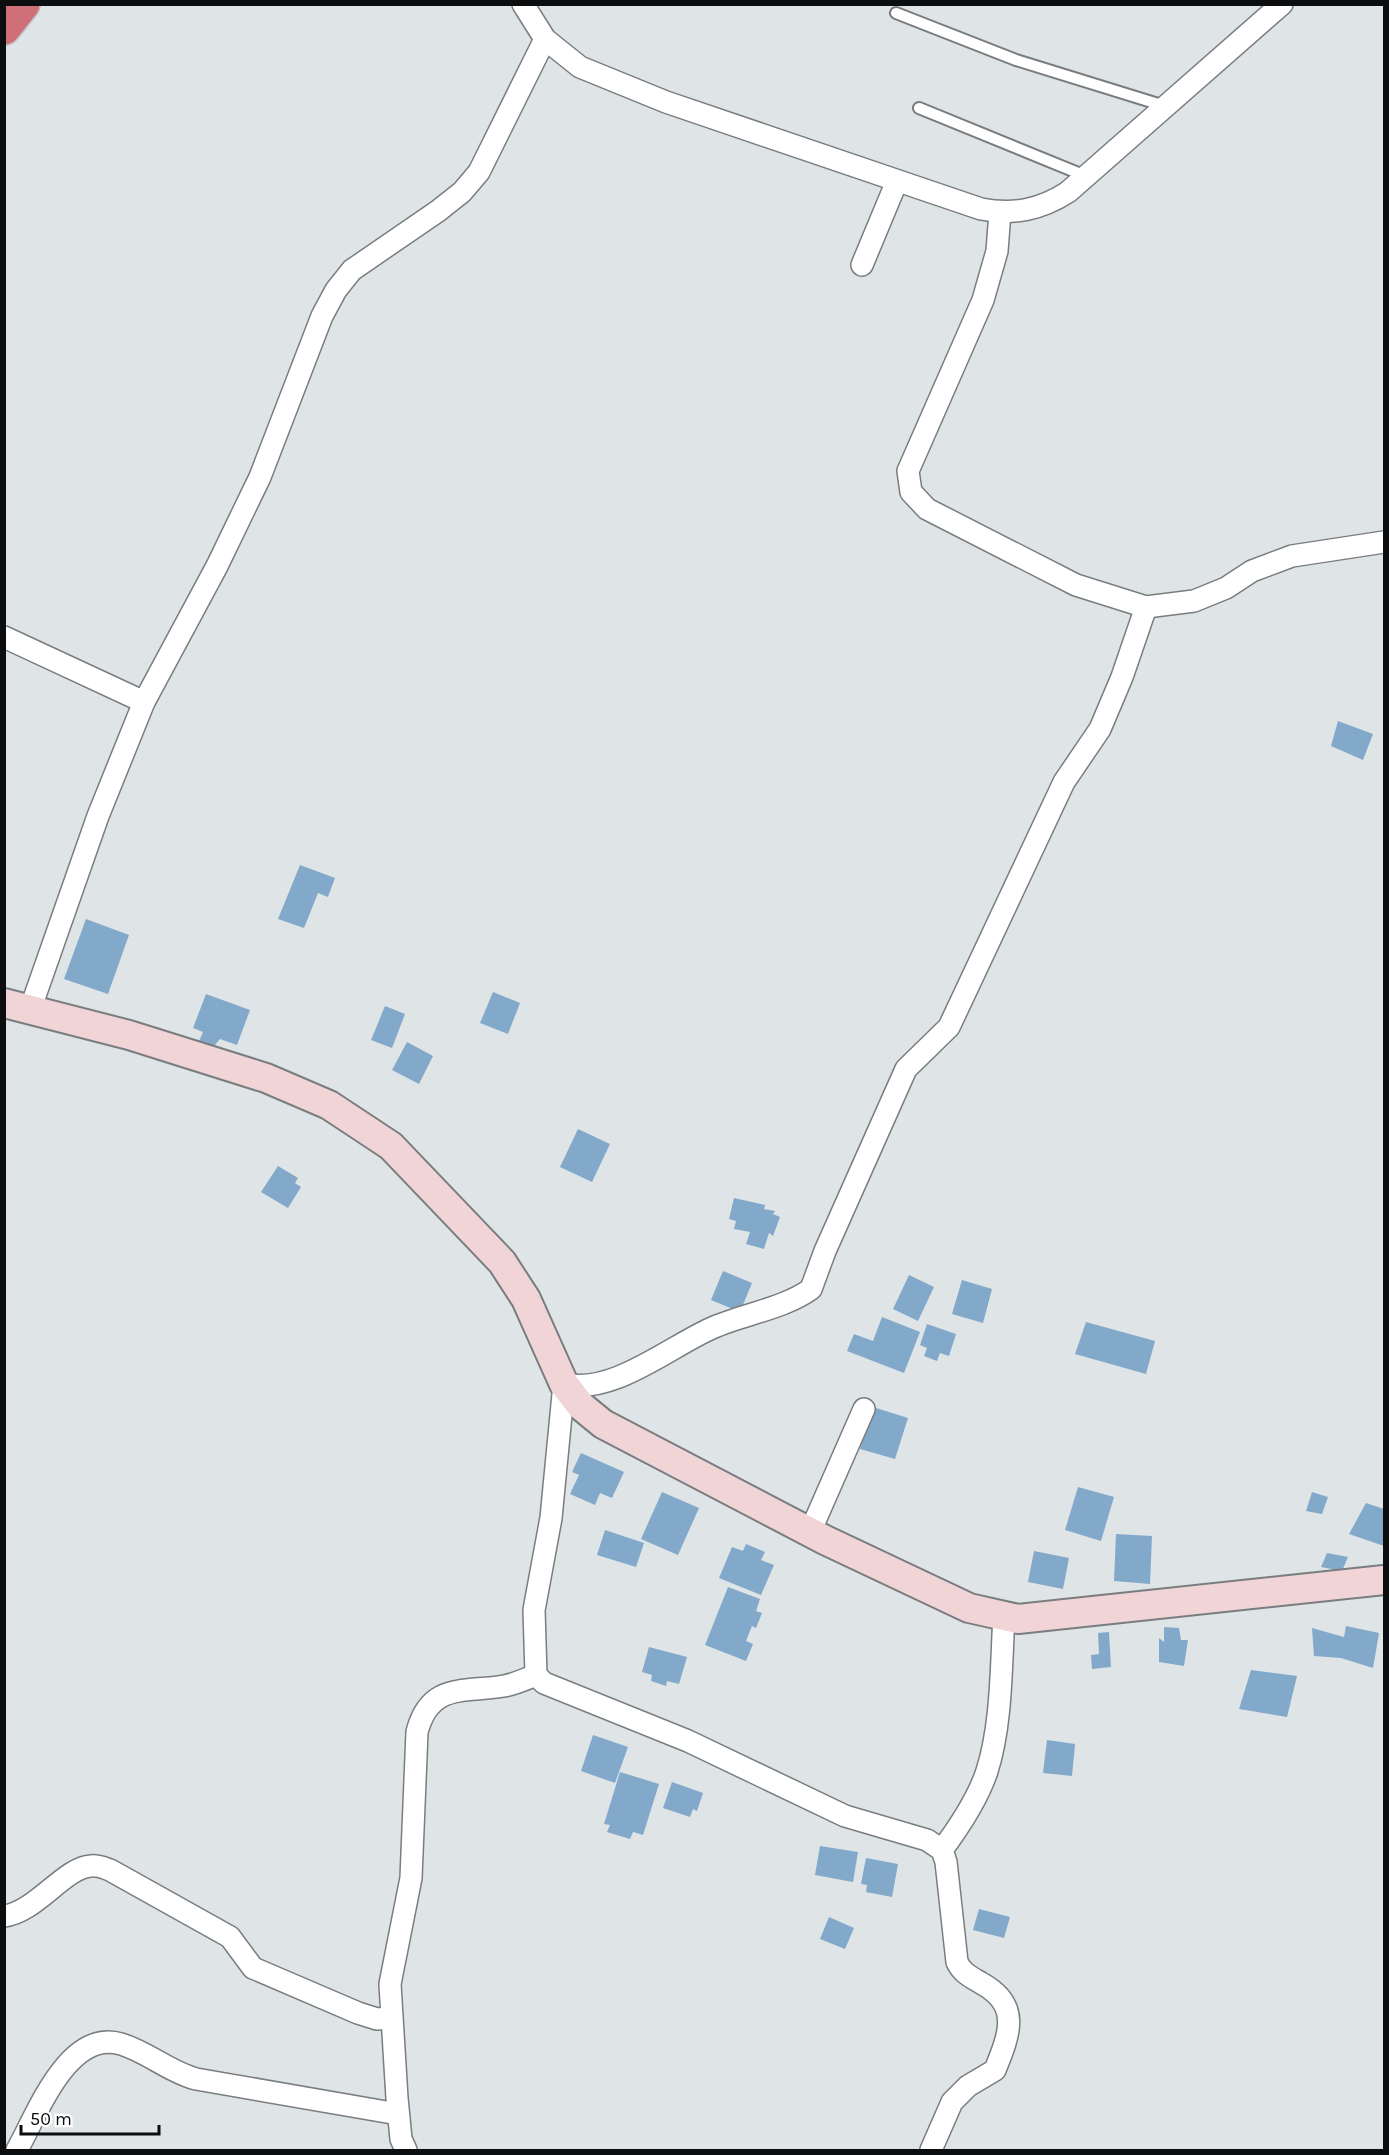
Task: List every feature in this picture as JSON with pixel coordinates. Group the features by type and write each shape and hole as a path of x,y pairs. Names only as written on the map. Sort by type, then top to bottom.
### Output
{"highway":[{"path":"4,28 23,4"}],"street":[{"path":"523,4 545,39 580,67 666,102 981,209 1000,212 1034,209 1052,202 1088,177 1282,4"},
{"path":"545,39 479,172 462,192 438,212 352,270 336,290 322,316 260,477 218,566 144,702 17,1007 129,1035 266,1078 329,1105 391,1146 490,1248 509,1271 526,1299 564,1384 581,1406 603,1424 810,1532 969,1608 1018,1619 1384,1580"},
{"path":"862,265 897,181"},
{"path":"1000,212 993,273 908,471 911,492 927,509 1076,585 1146,607 1194,602 1226,588 1252,571 1292,556 1384,542"},
{"path":"564,1384 583,1386 617,1377 712,1328 795,1297 810,1289 906,1069 949,1027 1064,782 1100,729 1122,677 1146,607"},
{"path":"4,637 144,702"},
{"path":"564,1384 551,1518 534,1610 536,1675 544,1683 688,1741 845,1815 927,1840 942,1850 946,1862 957,1962 964,1973 1002,1996 1009,2012 1009,2022 995,2070 968,2086 952,2102 932,2151"},
{"path":"810,1532 864,1409"},
{"path":"942,1850 958,1828 989,1762 995,1740 1004,1616"},
{"path":"406,2151 401,2139 398,2114 391,2019 393,1965 406,1916 411,1878 417,1732 420,1720 432,1702 449,1692 506,1686 536,1675"},
{"path":"4,1916 23,1910 79,1870 95,1866 110,1870 230,1937 253,1968 358,2013 377,2019 391,2019"},
{"path":"17,2151 66,2064 84,2049 110,2042 123,2044 180,2075 196,2079 398,2114"}],"lane":[{"path":"896,13 1016,60 1168,107"},
{"path":"919,108 1088,177"}],"building":[{"path":"1338,721 1373,734 1363,760 1331,746"},
{"path":"300,865 335,878 328,897 318,893 304,928 278,919"},
{"path":"86,919 129,935 108,994 64,979"},
{"path":"493,992 520,1003 508,1034 480,1023"},
{"path":"206,994 250,1010 237,1045 220,1039 214,1046 199,1041 203,1032 193,1028"},
{"path":"385,1006 405,1014 392,1048 371,1040"},
{"path":"407,1042 433,1056 419,1084 392,1070"},
{"path":"578,1129 610,1144 592,1182 560,1167"},
{"path":"278,1166 298,1178 295,1183 301,1187 288,1208 261,1192"},
{"path":"734,1198 765,1205 764,1209 775,1211 773,1214 780,1217 773,1236 769,1233 764,1249 746,1244 750,1232 734,1229 736,1221 729,1219"},
{"path":"723,1271 752,1283 740,1312 711,1300"},
{"path":"909,1275 934,1287 918,1321 893,1309"},
{"path":"962,1280 992,1289 983,1323 952,1314"},
{"path":"882,1317 920,1332 904,1373 847,1351 854,1334 873,1341"},
{"path":"1086,1322 1155,1341 1146,1374 1075,1354"},
{"path":"927,1324 956,1334 949,1356 940,1353 937,1361 924,1356 927,1348 920,1345"},
{"path":"873,1407 908,1418 895,1459 860,1449"},
{"path":"581,1453 624,1472 612,1498 600,1493 595,1505 570,1494 579,1475 572,1472"},
{"path":"1078,1487 1114,1497 1101,1541 1065,1530"},
{"path":"662,1492 699,1508 678,1555 641,1539"},
{"path":"1312,1492 1328,1497 1322,1514 1306,1511"},
{"path":"1366,1503 1384,1509 1384,1546 1349,1534"},
{"path":"605,1530 644,1543 636,1567 597,1555"},
{"path":"1116,1534 1152,1536 1150,1584 1114,1581"},
{"path":"746,1544 765,1552 761,1560 774,1565 761,1595 719,1578 732,1547 743,1551"},
{"path":"1034,1551 1069,1558 1063,1589 1028,1582"},
{"path":"1327,1553 1348,1557 1342,1571 1321,1567"},
{"path":"728,1587 760,1599 756,1611 762,1613 756,1628 752,1626 746,1641 753,1644 746,1661 705,1645"},
{"path":"1346,1626 1379,1633 1373,1668 1341,1658 1314,1656 1312,1628 1344,1637"},
{"path":"1164,1627 1179,1628 1181,1640 1188,1640 1184,1666 1159,1662 1159,1638 1164,1642"},
{"path":"1109,1632 1111,1667 1092,1669 1091,1655 1099,1654 1098,1633"},
{"path":"649,1647 687,1657 679,1684 667,1681 666,1686 651,1681 652,1675 642,1672"},
{"path":"1251,1670 1297,1676 1287,1717 1239,1709"},
{"path":"593,1735 628,1747 615,1783 581,1771"},
{"path":"1047,1740 1075,1744 1072,1776 1043,1773"},
{"path":"620,1772 659,1784 643,1835 633,1832 630,1839 607,1832 610,1825 604,1824"},
{"path":"672,1782 703,1793 697,1811 693,1809 690,1817 663,1808"},
{"path":"820,1846 858,1852 853,1882 815,1875"},
{"path":"866,1858 898,1864 892,1897 866,1892 867,1885 861,1884"},
{"path":"979,1909 1010,1917 1004,1938 973,1930"},
{"path":"829,1917 854,1928 845,1949 820,1939"}]}
